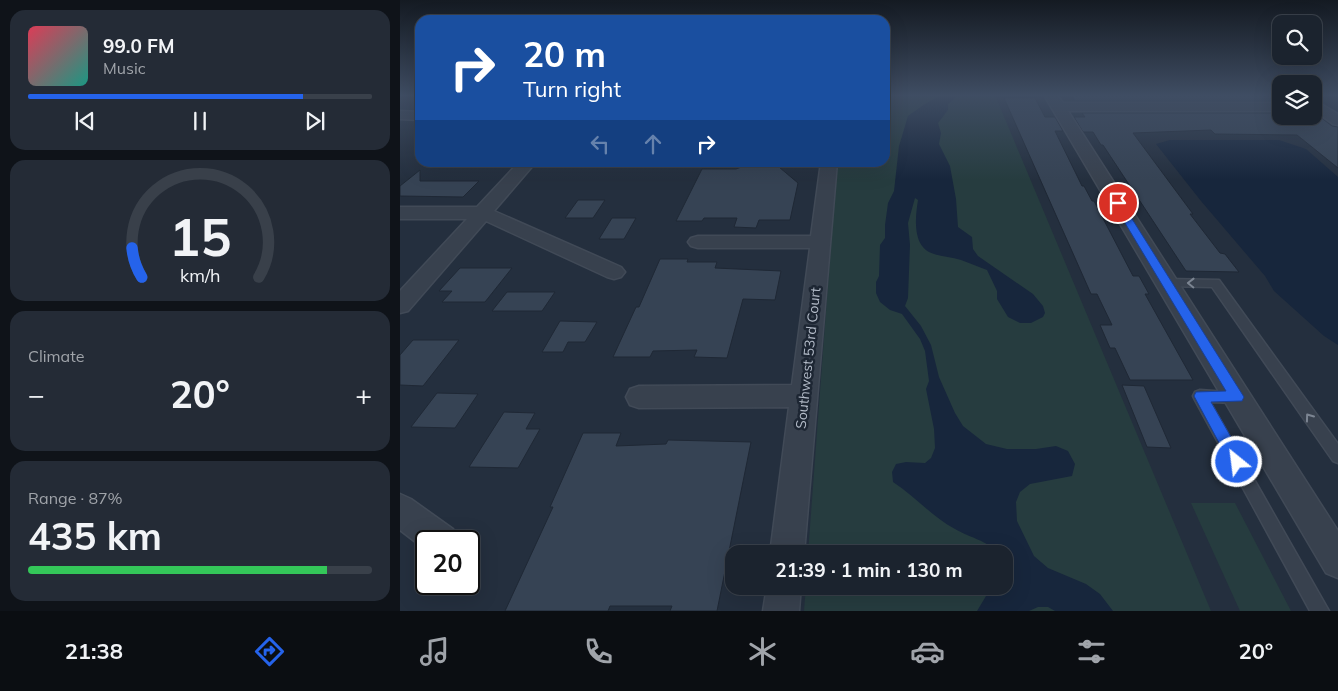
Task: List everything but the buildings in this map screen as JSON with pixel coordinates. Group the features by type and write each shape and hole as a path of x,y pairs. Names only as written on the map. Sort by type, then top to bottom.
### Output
{"street":[{"path":"1069,124 1338,561"},
{"path":"400,304 524,167"},
{"name":"Southwest 53rd Court","path":"788,545 828,167"},
{"path":"400,213 483,213 614,272"},
{"path":"698,242 820,242"},
{"path":"639,397 804,396"},
{"path":"400,510 426,530"},
{"path":"781,611 783,595"}],"lane":[{"path":"1166,282 1215,283 1338,456"},
{"path":"1237,397 1200,396 1320,611"}],"green space":[{"path":"890,124 1007,124 1211,611 804,611 805,595 1013,595 1013,545 809,545 837,167 890,167"},
{"path":"1191,503 1235,503 1291,611 1240,611"}],"water":[{"path":"906,124 938,124 941,133 939,144 950,166 956,199 958,227 972,237 973,249 978,256 1033,294 1043,306 1045,313 1043,317 1031,323 1020,323 1008,317 997,299 997,291 987,270 961,260 927,251 918,239 916,215 918,200 915,198 908,223 910,245 908,298 905,306 921,326 931,345 939,377 963,426 986,444 1007,449 1036,449 1056,446 1068,451 1075,464 1072,476 1030,484 1020,492 1016,502 1017,521 1034,556 1048,568 1086,584 1100,594 1113,611 1055,611 1048,607 1038,607 1029,611 977,611 987,595 1013,595 1013,545 988,545 961,532 931,513 893,482 892,472 896,464 906,462 925,463 931,458 935,448 934,429 926,389 929,381 925,351 920,339 902,314 890,310 880,302 876,293 876,282 879,276 880,245 885,238 888,203 894,191 899,146"},
{"path":"1170,140 1279,140 1306,149 1338,177 1338,345 1324,336 1274,291 1265,276 1201,201 1156,144"}],"route":[{"path":"1118,203 1237,397 1200,396 1237,462"}]}
